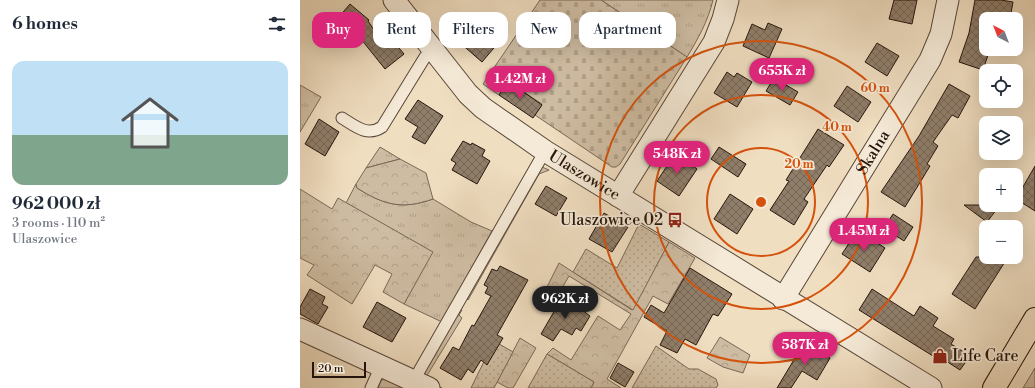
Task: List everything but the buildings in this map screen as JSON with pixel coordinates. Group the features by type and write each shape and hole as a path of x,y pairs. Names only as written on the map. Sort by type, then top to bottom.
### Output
{"main road":[{"path":"994,388 1035,319"}],"street":[{"name":"Ulaszowice","path":"394,0 475,101 545,151 783,299 931,388"},
{"path":"518,132 548,140 565,149 589,166 618,196 714,42 723,19 728,0"},
{"name":"Skalna","path":"783,299 930,60 941,34 948,0"},
{"path":"300,329 421,384"}],"lane":[{"path":"342,118 367,132 377,130 382,127 425,56 433,50"},
{"path":"421,384 545,151"},
{"path":"372,388 382,366"}],"green space":[{"path":"540,0 601,0 619,12 579,12 579,48 673,48 687,57 620,164 616,167 612,167 535,115 542,104 508,82 499,95 483,84 516,35 516,48 571,48 571,12 532,12"},
{"path":"601,0 713,0 702,30 687,57 673,48 676,48 676,12 619,12"},
{"path":"300,85 321,97 300,132"},
{"path":"380,147 400,159 366,168"},
{"path":"400,159 426,173 433,199 412,204 394,204 385,202 357,188 356,184 366,168"},
{"path":"542,167 549,170 539,174 468,300 467,299 538,169"},
{"path":"356,184 357,188 367,194 385,202 394,204 412,204 433,199 471,222 492,231 442,322 404,304 432,252 346,203"},
{"path":"300,189 332,209 338,198 433,252 404,304 383,292 392,274 375,265 352,304 307,275 314,265 300,258"},
{"path":"639,224 669,242 633,310 573,272 586,249 617,268"},
{"path":"669,242 695,258 668,304 653,296 607,379 621,388 591,388 594,382 547,354 553,348 571,360 598,316 620,330 631,314 569,276 554,302 538,305 559,263 632,310"},
{"path":"460,309 462,310 459,315 462,318 426,377 435,385 442,388 436,387 423,376"},
{"path":"720,337 750,355 743,373 723,367 707,358"},
{"path":"520,338 536,348 513,388 508,388 497,382"},
{"path":"494,341 513,352 494,388 471,388"},
{"path":"656,346 689,369 698,369 716,379 718,385 716,388 632,388"},
{"path":"547,354 594,382 591,388 528,388"},
{"path":"1035,368 1035,388 1023,388"},
{"path":"386,377 417,388 378,388 381,381"}],"place":[{"name":"Ulaszowice 02","path":"675,220"},
{"name":"Life Care","path":"940,356"}]}
